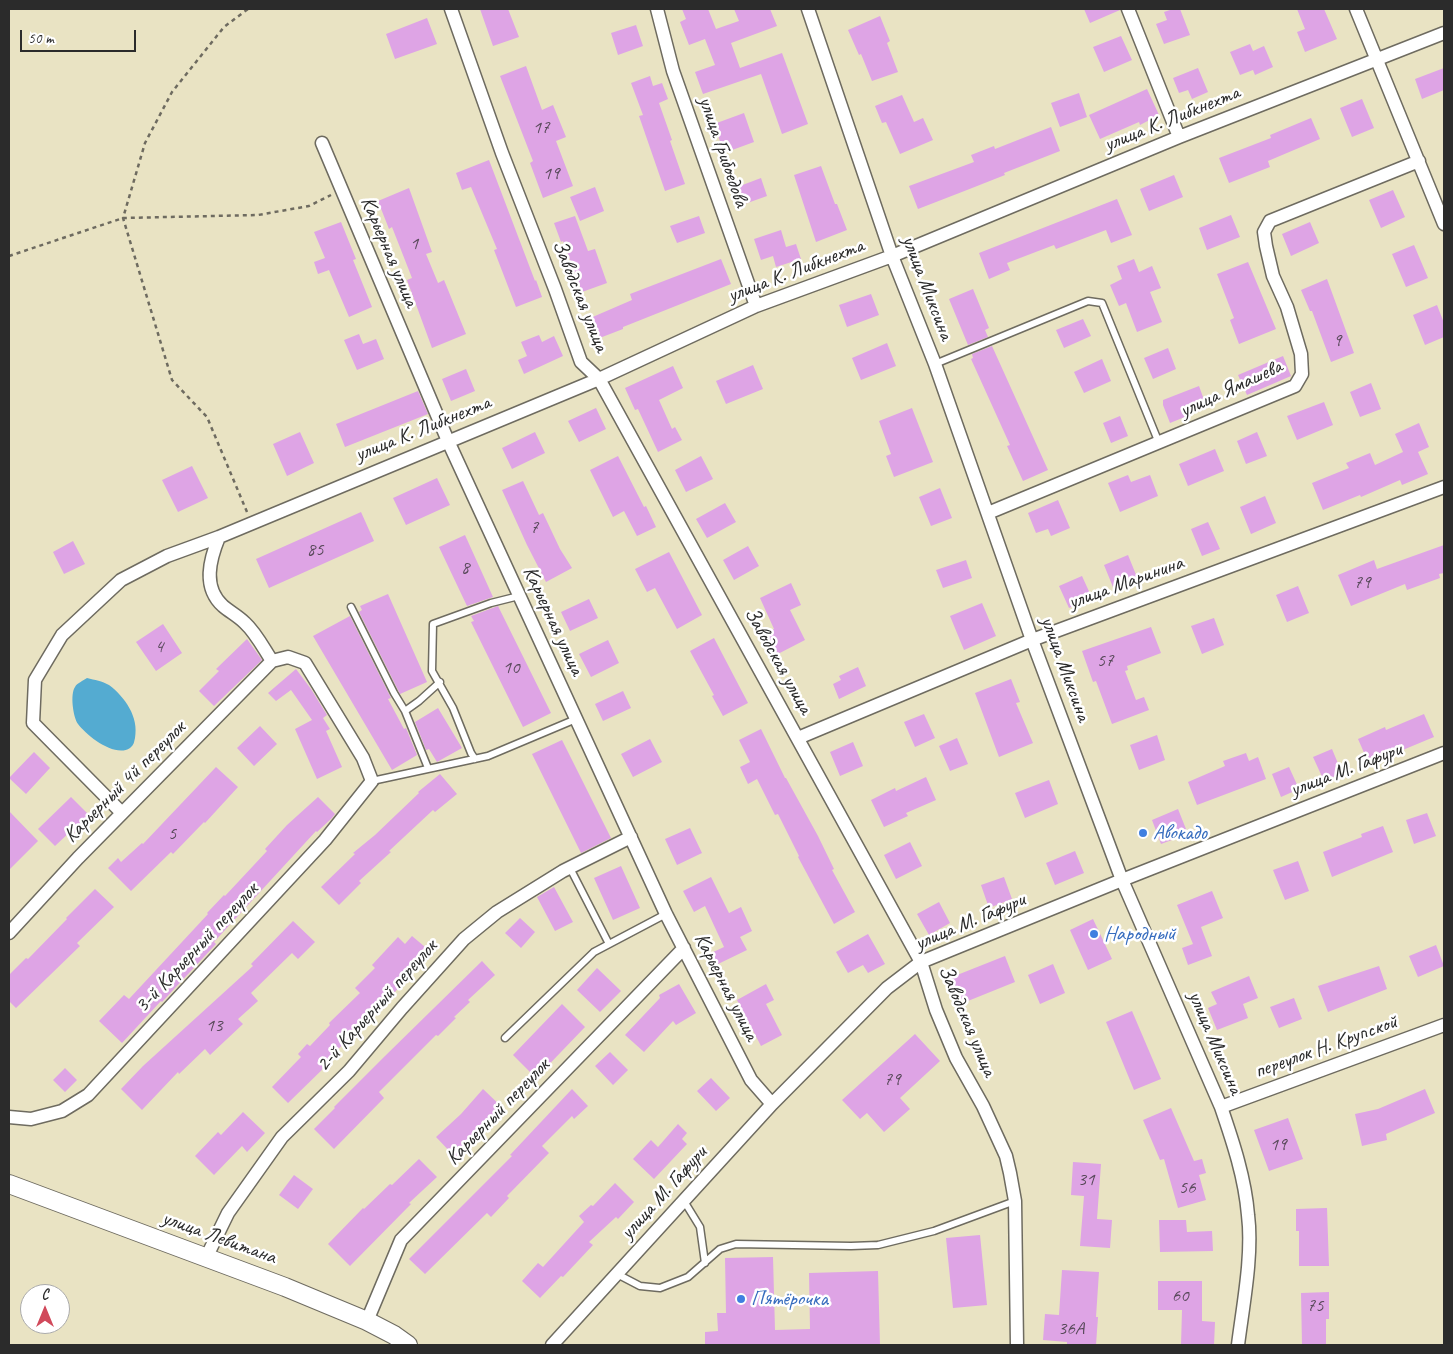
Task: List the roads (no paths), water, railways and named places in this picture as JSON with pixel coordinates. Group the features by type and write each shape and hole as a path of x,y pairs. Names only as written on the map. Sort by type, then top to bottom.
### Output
{"main road":[{"name":"улица Левитана","path":"9,1184 285,1287 367,1321 394,1335 408,1345"}],"street":[{"name":"Заводская улица","path":"451,9 502,153 581,362 599,379 921,962 936,1010 956,1058 983,1106 1006,1156 1015,1201 1017,1345"},
{"name":"улица Грибоедова","path":"657,9 673,71 756,306"},
{"name":"улица Миксина","path":"808,9 892,256 935,364 1032,640 1122,880 1221,1107 1244,1184 1249,1216 1249,1250 1238,1345"},
{"path":"1128,9 1180,137"},
{"path":"1356,9 1444,224"},
{"name":"улица К. Либкнехта","path":"122,812 33,723 36,680 62,634 122,580 167,556 219,537 251,522 599,379 756,306 892,256 1180,137 1444,33"},
{"name":"Карьерная улица","path":"322,143 448,441 666,914 751,1080 772,1104"},
{"name":"улица Ямашева","path":"988,513 1295,386 1302,374 1301,354 1287,307 1273,276 1266,246 1264,232 1270,221 1419,161"},
{"name":"улица Маринина","path":"798,738 1032,640 1444,486"},
{"path":"219,537 212,555 210,568 210,583 213,592 222,604 246,624 272,661 288,657 305,663 363,758 372,781"},
{"name":"Карьерный 4й переулок","path":"9,933 122,812 272,661"},
{"name":"улица М. Гафури","path":"552,1345 772,1104 888,988 921,962 1122,880 1444,753"},
{"name":"3-й Карьерный переулок","path":"9,1117 31,1119 62,1111 88,1094 325,840 372,781"},
{"name":"2-й Карьерный переулок","path":"206,1258 228,1213 282,1137 349,1071 464,939 497,912 570,868 631,837"},
{"name":"Карьерный переулок","path":"367,1321 401,1240 684,948"},
{"name":"переулок Н. Крупской","path":"1221,1107 1444,1025"}],"lane":[{"path":"935,364 1088,302 1102,303 1159,443"},
{"path":"475,759 470,753 453,708 440,682 432,671 433,624 491,603 520,596"},
{"path":"351,607 394,694 405,711 428,768"},
{"path":"405,711 440,682"},
{"path":"372,781 488,756 576,719"},
{"path":"570,868 609,944"},
{"path":"505,1038 594,952 666,914"},
{"path":"684,1201 700,1227 705,1263"},
{"path":"617,1274 640,1286 660,1288 688,1277 720,1249 736,1244 878,1245 934,1231 1015,1201"}],"water":[{"path":"87,678 109,685 130,708 136,730 134,742 130,748 117,750 109,748 94,740 78,724 73,706 73,690 77,684"}],"place":[{"name":"Авокадо","path":"1143,833"},
{"name":"Народный","path":"1094,934"},
{"name":"Пятёрочка","path":"741,1299"}]}
